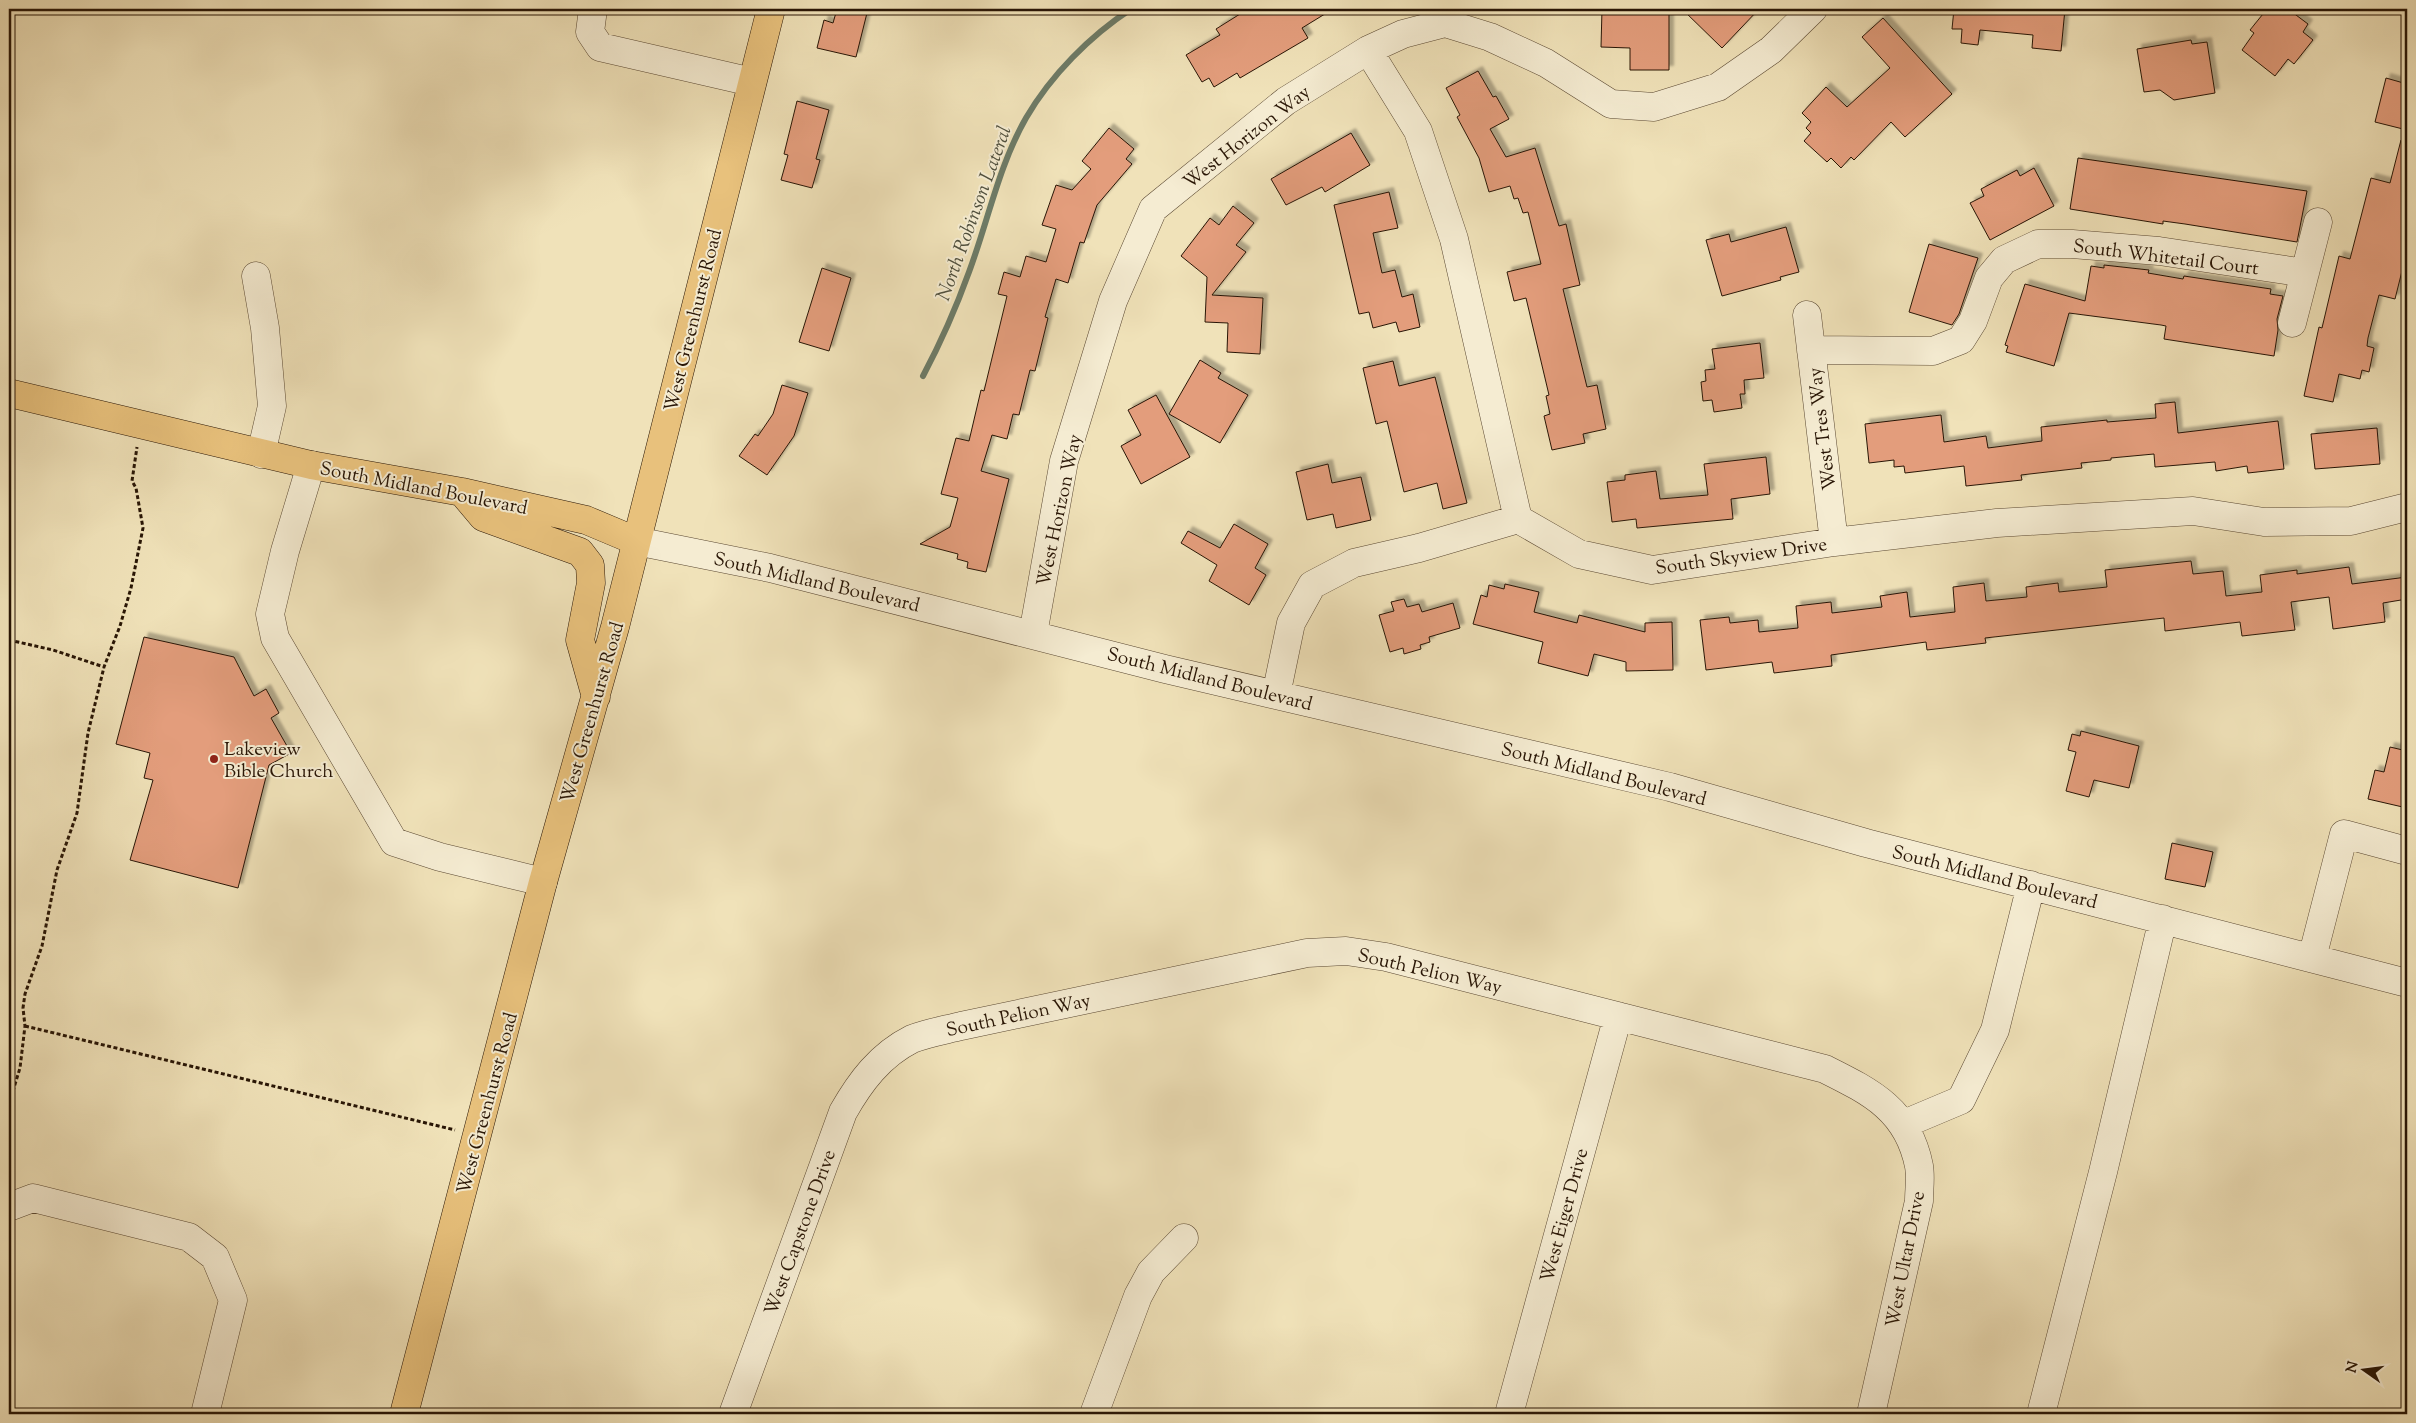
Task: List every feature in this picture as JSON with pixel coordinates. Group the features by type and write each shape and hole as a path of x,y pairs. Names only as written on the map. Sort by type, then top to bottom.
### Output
{"main road":[{"name":"West Greenhurst Road","path":"404,1414 543,882 596,697 771,9"},
{"name":"South Midland Boulevard","path":"9,393 312,466 462,492 586,520 636,541"},
{"path":"462,492 483,517 580,552 590,564 591,583 580,640 596,697"}],"street":[{"path":"593,9 590,32 600,47 752,82"},
{"name":"West Horizon Way","path":"1033,634 1064,462 1113,301 1153,209 1286,101 1368,50 1403,34 1445,23 1490,37 1546,63 1611,104 1654,107 1718,87 1771,50 1813,9"},
{"path":"1276,695 1291,623 1312,585 1354,563 1419,548 1518,519 1454,239 1418,131 1368,50"},
{"path":"2292,323 2318,222"},
{"name":"South Whitetail Court","path":"1811,350 1933,351 1961,340 1973,321 1989,278 2004,260 2038,244 2072,244 2159,251 2305,273"},
{"path":"256,276 265,328 272,406 261,454"},
{"name":"West Tres Way","path":"1807,315 1834,542"},
{"path":"312,466 285,551 270,614 276,638 394,842 440,857 543,882"},
{"name":"South Skyview Drive","path":"1518,519 1579,554 1652,570 1834,542 1997,523 2193,511 2264,522 2351,522 2407,507"},
{"name":"South Midland Boulevard","path":"636,541 770,568 1165,669 1670,787 1866,843 2407,983"},
{"path":"2312,958 2344,834 2407,851"},
{"path":"1904,1124 1961,1100 1995,1030 2031,885"},
{"path":"2041,1414 2105,1163 2163,919"},
{"name":"South Pelion Way","path":"882,1059 912,1039 961,1026 1307,953 1346,951 1386,957 1825,1069 1872,1093 1904,1124"},
{"name":"West Eiger Drive","path":"1510,1414 1618,1016"},
{"name":"West Capstone Drive","path":"733,1414 843,1112 860,1083 882,1059"},
{"name":"West Ultar Drive","path":"1871,1414 1919,1201 1919,1167 1904,1124"},
{"path":"9,1207 33,1198 189,1237 215,1257 233,1300 205,1414"},
{"path":"1094,1414 1138,1296 1151,1272 1184,1238"}],"path":[{"path":"9,1104 20,1068 25,1026 23,1008 25,994 42,946 57,870 77,812 88,733 104,667 120,626 131,588 143,528 136,488 132,481 132,465 142,424"},
{"path":"9,640 54,650 104,667"},
{"path":"25,1026 477,1135"}],"building":[{"path":"837,9 868,9 856,57 817,48 824,20 833,23"},
{"path":"1248,9 1333,9 1302,28 1308,38 1240,78 1237,73 1214,87 1209,78 1202,82 1186,55 1220,35 1216,29"},
{"path":"1602,9 1669,10 1669,70 1630,70 1630,48 1601,47"},
{"path":"1682,9 1759,9 1722,48"},
{"path":"1954,9 2065,9 2061,51 2032,48 2033,35 1980,30 1978,45 1961,43 1962,29 1952,29"},
{"path":"2267,9 2288,9 2308,24 2303,32 2313,40 2294,64 2288,59 2275,76 2242,50 2254,33 2250,30"},
{"path":"1883,18 1952,94 1905,137 1891,122 1854,160 1851,157 1841,168 1831,158 1827,162 1804,141 1811,133 1806,128 1811,122 1802,113 1826,87 1847,107 1890,68 1862,37"},
{"path":"2191,40 2192,44 2207,42 2215,93 2174,100 2160,90 2144,92 2137,49"},
{"path":"1478,71 1493,97 1496,96 1509,119 1490,129 1506,157 1535,148 1559,226 1566,224 1580,285 1563,289 1587,387 1597,385 1606,429 1583,434 1585,443 1552,450 1544,416 1550,414 1546,396 1549,395 1526,298 1514,301 1507,272 1541,264 1528,212 1523,213 1518,198 1514,199 1510,186 1489,192 1479,158 1457,117 1460,115 1446,88"},
{"path":"2386,78 2407,84 2407,130 2375,122"},
{"path":"797,101 829,110 816,159 820,160 812,188 781,180 788,155 784,154"},
{"path":"1109,128 1134,149 1126,159 1132,164 1097,205 1084,243 1080,242 1068,283 1056,279 1045,317 1048,318 1035,371 1030,370 1019,415 1013,414 1007,439 992,435 981,471 1009,479 986,572 967,568 968,562 957,559 958,554 920,544 950,527 958,498 941,494 956,438 969,441 981,390 984,391 1007,296 998,294 1004,272 1020,277 1026,256 1046,262 1056,229 1042,225 1056,185 1072,190 1091,169 1082,161"},
{"path":"1351,133 1370,165 1325,192 1322,187 1286,205 1271,179"},
{"path":"2401,140 2407,140 2407,251 2395,299 2379,295 2368,338 2367,346 2374,348 2369,372 2362,370 2360,379 2339,374 2333,402 2304,396 2319,327 2322,328 2339,256 2350,259 2371,178 2390,183"},
{"path":"2078,158 2307,191 2297,242 2185,224 2163,221 2163,224 2070,209"},
{"path":"2034,168 2054,206 1990,240 1970,203 1984,196 1981,189 2017,170 2020,176"},
{"path":"1389,192 1398,228 1373,233 1382,273 1395,270 1402,297 1413,294 1420,327 1399,332 1396,322 1373,328 1369,312 1359,314 1334,205"},
{"path":"1233,206 1254,223 1236,245 1246,252 1212,295 1263,298 1260,354 1227,352 1228,323 1205,322 1207,277 1181,256 1210,218 1219,225"},
{"path":"1786,227 1799,272 1780,277 1781,280 1722,296 1706,240 1729,234 1731,242"},
{"path":"1929,244 1978,258 1959,314 1952,325 1909,312"},
{"path":"2104,265 2149,270 2148,273 2183,279 2184,276 2271,289 2270,294 2283,296 2277,319 2278,330 2274,356 2164,339 2166,326 2069,313 2054,366 2006,352 2008,346 2005,345 2025,284 2085,301 2091,266 2104,268"},
{"path":"822,268 851,278 829,351 799,342"},
{"path":"1760,343 1764,378 1744,380 1745,394 1740,394 1742,408 1714,412 1712,400 1703,401 1701,382 1706,381 1705,370 1715,369 1712,349"},
{"path":"1200,360 1221,373 1218,378 1248,395 1220,443 1169,414"},
{"path":"1393,361 1399,386 1435,377 1467,503 1443,509 1437,483 1404,492 1387,421 1376,424 1363,368"},
{"path":"782,385 808,393 794,436 767,475 739,456 755,434 758,436 773,414"},
{"path":"1156,395 1190,457 1141,484 1121,446 1141,435 1128,410"},
{"path":"2175,402 2178,433 2278,421 2284,469 2248,473 2247,466 2216,471 2215,462 2155,467 2154,454 2081,463 2082,468 2021,475 2022,480 1966,486 1964,466 1905,473 1904,466 1894,467 1894,460 1869,463 1865,424 1941,415 1944,442 1986,436 1988,448 2042,441 2041,427 2107,420 2107,422 2156,418 2155,404"},
{"path":"2377,428 2380,464 2315,469 2311,434"},
{"path":"1766,457 1770,494 1731,499 1733,519 1637,528 1636,519 1612,522 1607,482 1625,480 1625,475 1656,471 1660,499 1708,495 1704,464"},
{"path":"1328,464 1332,483 1361,477 1371,520 1336,528 1333,514 1307,520 1296,472"},
{"path":"1234,524 1268,544 1255,568 1266,575 1249,605 1209,581 1217,565 1181,543 1188,531 1220,548"},
{"path":"2191,561 2193,574 2223,571 2226,596 2262,592 2260,575 2297,570 2297,574 2349,567 2352,584 2407,577 2407,599 2383,603 2385,622 2333,629 2329,597 2291,602 2295,630 2242,636 2240,622 2165,631 2164,618 1985,638 1986,643 1927,650 1926,642 1831,655 1832,666 1774,673 1772,662 1706,670 1700,620 1729,617 1730,623 1758,620 1759,632 1798,628 1796,606 1831,602 1832,613 1882,607 1880,596 1907,592 1910,617 1955,612 1953,587 1984,583 1986,601 2027,597 2026,587 2058,583 2059,592 2107,587 2105,570"},
{"path":"1505,584 1539,592 1534,612 1577,623 1579,615 1645,632 1645,623 1672,622 1673,670 1626,671 1626,662 1594,654 1588,676 1538,663 1543,642 1473,624 1481,595 1487,597 1489,585 1504,589"},
{"path":"1404,599 1407,607 1419,604 1422,612 1453,603 1460,628 1429,637 1430,642 1420,645 1421,649 1404,654 1403,648 1390,652 1379,615 1394,611 1391,602"},
{"name":"Lakeview Bible Church","path":"144,637 234,657 254,696 266,689 279,713 271,718 291,753 269,765 238,888 130,860 153,780 144,778 150,753 116,744"},
{"path":"2081,731 2139,746 2129,788 2094,780 2089,797 2066,791 2076,752 2068,750 2072,734 2080,736"},
{"path":"2390,747 2407,751 2407,808 2368,799 2375,770 2384,772"},
{"path":"2172,843 2213,852 2205,887 2165,879"}],"waterway":[{"name":"North Robinson Lateral","path":"923,376 959,299 1008,155 1026,118 1047,87 1072,57 1101,31 1131,9"}],"place":[{"name":"Lakeview Bible Church","path":"214,759"}]}
